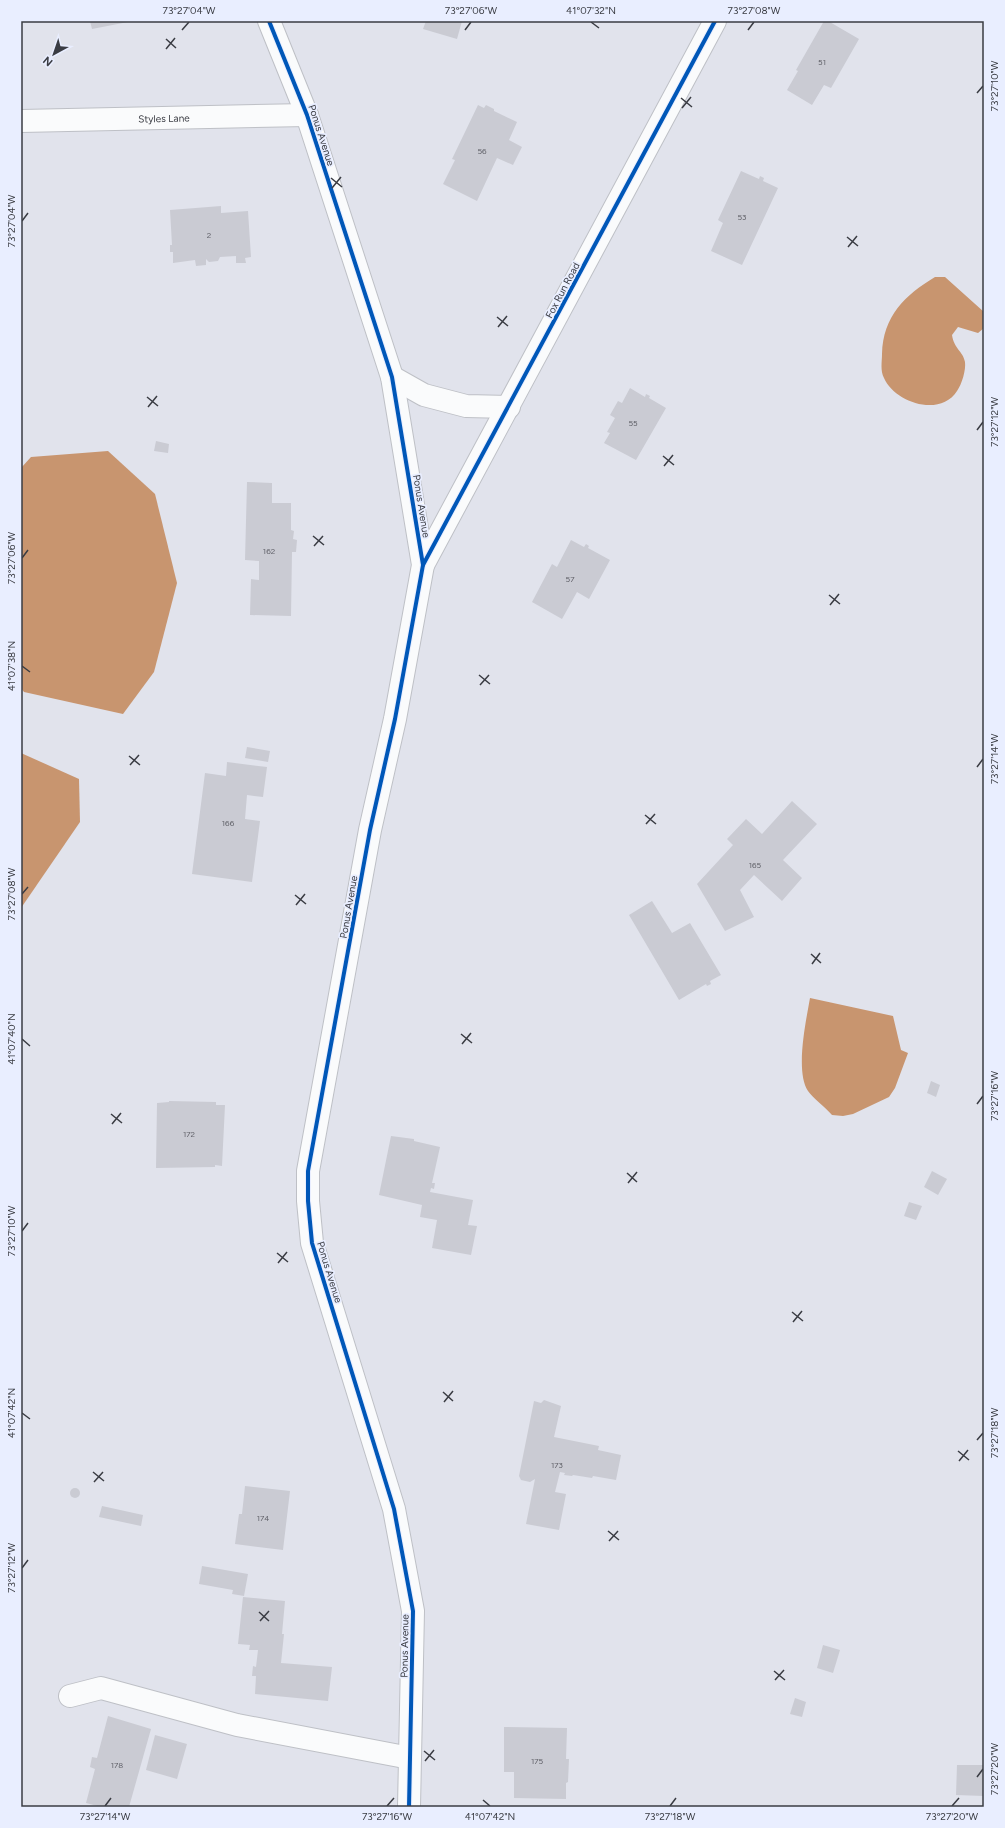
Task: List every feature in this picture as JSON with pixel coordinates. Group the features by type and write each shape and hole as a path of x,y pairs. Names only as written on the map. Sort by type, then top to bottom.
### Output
{"street":[{"name":"Ponus Avenue","path":"268,21 307,115 392,376 423,565 395,720 370,830 308,1171 308,1201 312,1243 394,1509 413,1611 409,1807"},
{"name":"Fox Run Road","path":"423,565 715,21"},
{"name":"Styles Lane","path":"21,121 307,115"},
{"path":"392,376 424,395 466,406 508,406"},
{"path":"70,1696 101,1688 237,1726 410,1758"}],"shaded area":[{"path":"935,277 945,277 984,312 984,328 978,333 958,327 952,335 953,340 965,362 962,381 957,391 949,399 940,404 929,405 918,404 907,400 889,387 882,372 883,341 886,328 891,318 905,299"},
{"path":"108,451 155,494 177,583 154,672 123,714 24,692 21,688 21,468 31,457"},
{"path":"21,753 79,779 80,822 21,908"},
{"path":"810,998 893,1016 901,1050 908,1053 895,1088 889,1097 853,1114 843,1116 832,1115 810,1094 804,1082 802,1059 804,1032"}],"building":[{"path":"90,21 128,21 128,22 92,29"},
{"path":"426,21 462,21 457,39 423,29"},
{"path":"824,21 828,21 859,39 831,88 824,85 812,105 787,90 798,71 796,70"},
{"path":"478,105 484,108 486,105 494,109 494,111 517,122 509,140 522,147 513,165 497,158 477,201 443,184 455,160 452,159"},
{"path":"741,171 759,179 760,176 764,178 763,181 778,188 742,265 711,251 723,223 718,220"},
{"path":"221,206 221,213 248,211 251,257 245,258 246,263 236,263 236,256 220,257 218,261 209,262 206,259 206,265 196,266 195,260 173,263 173,252 170,252 170,245 172,245 170,210"},
{"path":"630,388 645,397 646,394 650,396 649,398 666,408 636,460 604,443 610,433 607,432 615,418 610,415 618,401 622,403"},
{"path":"156,441 169,444 168,453 154,451"},
{"path":"247,482 272,483 272,503 291,503 291,530 294,531 293,539 297,540 296,552 292,552 291,616 250,615 251,579 259,580 259,561 245,560"},
{"path":"571,540 584,547 586,544 589,546 588,548 610,560 589,599 577,592 562,619 532,602 552,564 557,567"},
{"path":"247,747 270,751 268,762 245,758"},
{"path":"227,762 267,767 263,797 247,795 245,819 260,821 252,882 192,874 205,773 226,776"},
{"path":"792,801 817,824 783,860 802,878 782,901 754,875 740,890 754,917 725,931 697,884 733,845 727,839 746,819 762,834"},
{"path":"652,901 672,933 690,923 721,975 710,981 711,984 707,986 706,984 679,1000 629,915"},
{"path":"931,1081 940,1085 936,1097 927,1093"},
{"path":"169,1101 216,1102 216,1105 225,1105 222,1166 215,1165 215,1167 156,1168 157,1103"},
{"path":"391,1136 414,1139 414,1141 440,1147 432,1183 435,1183 434,1189 431,1188 430,1192 473,1200 468,1225 477,1226 471,1255 432,1248 437,1220 420,1217 422,1205 379,1195"},
{"path":"932,1171 947,1179 938,1195 924,1187"},
{"path":"909,1202 922,1206 916,1220 904,1216"},
{"path":"544,1400 561,1406 554,1437 599,1446 598,1450 621,1455 616,1480 593,1476 592,1478 564,1475 565,1473 560,1472 555,1492 566,1494 559,1530 526,1524 535,1479 530,1482 521,1480 519,1476 534,1401 541,1403"},
{"path":"245,1486 290,1491 283,1550 235,1544 239,1514 242,1514"},
{"path":"73,1488 77,1488 79,1489 79,1497 73,1498 70,1495 70,1491"},
{"path":"102,1506 143,1515 141,1526 99,1517"},
{"path":"202,1566 248,1574 244,1596 232,1594 233,1590 199,1584"},
{"path":"243,1597 285,1601 281,1663 332,1667 328,1701 255,1694 256,1676 252,1676 253,1666 256,1667 258,1650 249,1650 250,1645 238,1644"},
{"path":"823,1645 840,1650 833,1673 817,1668"},
{"path":"795,1698 806,1702 802,1717 790,1714"},
{"path":"108,1716 151,1729 129,1807 101,1807 86,1803 95,1769 90,1767 92,1757 97,1758"},
{"path":"504,1727 567,1728 566,1759 569,1759 566,1799 514,1798 514,1772 504,1772"},
{"path":"155,1735 187,1744 177,1779 146,1770"},
{"path":"957,1765 984,1765 984,1796 956,1795"}],"cycle path":[{"path":"269,21 307,115 392,377 423,565 395,719 370,830 308,1171 308,1201 312,1243 394,1509 413,1611 409,1807"},
{"path":"423,565 715,21"}]}
